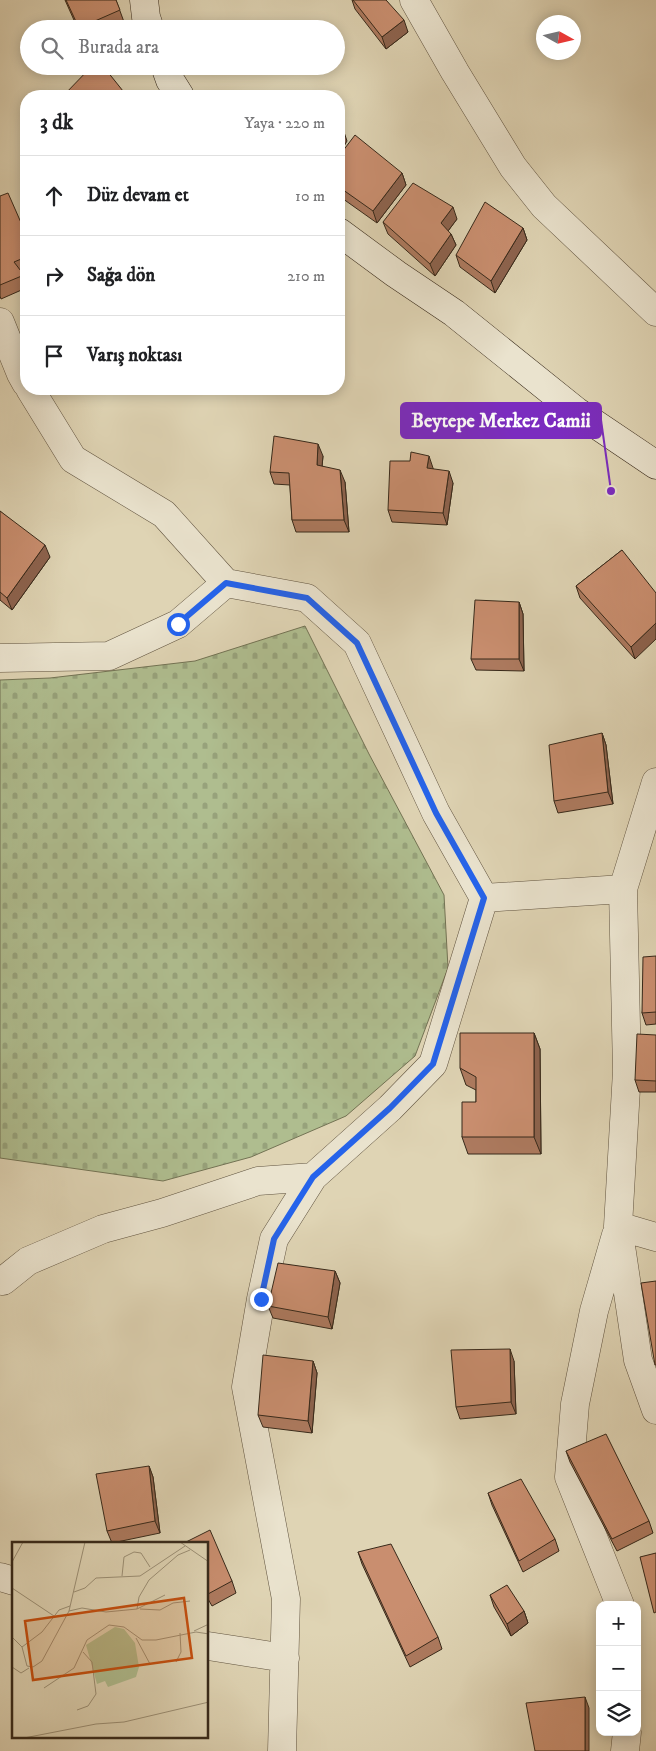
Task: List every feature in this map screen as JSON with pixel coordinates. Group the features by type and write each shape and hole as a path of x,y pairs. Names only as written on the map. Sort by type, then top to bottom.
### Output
{"street":[{"path":"144,0 147,20"},
{"path":"414,0 455,72 513,166 544,206 656,312"},
{"path":"168,75 176,90"},
{"path":"345,236 454,313 576,411 656,465"},
{"path":"0,322 20,372"},
{"path":"34,395 74,459 164,514 226,583 307,598 357,643 436,813 484,898 433,1064 390,1108 313,1177 274,1239 261,1299 246,1387 286,1599 282,1751"},
{"path":"0,658 109,656 178,624 226,583"},
{"path":"656,782 623,889 627,1071 618,1226 638,1360 656,1410"},
{"path":"484,898 623,889"},
{"path":"3,1282 28,1261 104,1229 162,1213 258,1181 313,1177"},
{"path":"618,1226 656,1238"},
{"path":"618,1226 592,1321 575,1404 568,1477 618,1601"},
{"path":"209,1646 284,1658"},
{"path":"625,1751 627,1736"}],"green space":[{"path":"305,626 369,754 444,895 448,968 415,1056 346,1116 251,1157 163,1181 0,1158 0,680 50,678 195,661"}],"building":[{"path":"66,0 116,0 120,10 97,20 75,20"},
{"path":"353,0 386,0 404,20 382,37"},
{"path":"83,75 110,75 122,90 69,90"},
{"path":"355,135 402,173 373,211 345,191 345,148"},
{"path":"413,183 453,207 441,223 451,234 430,264 383,222"},
{"path":"8,193 20,220 20,260 14,262 20,270 20,277 0,285 0,196"},
{"path":"485,202 523,228 491,281 456,255"},
{"path":"274,436 318,444 317,465 340,470 344,520 292,520 289,473 270,472"},
{"path":"411,452 429,456 427,468 449,471 443,513 388,510 390,461 410,461"},
{"path":"0,511 45,545 7,598 0,592"},
{"path":"622,550 656,593 656,623 631,647 576,586"},
{"path":"475,600 519,602 519,659 471,659"},
{"path":"602,733 608,792 554,801 549,745"},
{"path":"656,956 656,1012 642,1013 643,957"},
{"path":"460,1033 534,1033 534,1137 462,1137 462,1102 476,1102 476,1077 460,1068"},
{"path":"637,1034 656,1035 656,1081 635,1080"},
{"path":"278,1263 335,1271 328,1317 268,1306"},
{"path":"656,1281 656,1365 655,1365 641,1283"},
{"path":"510,1349 511,1402 456,1407 451,1350"},
{"path":"263,1355 313,1361 308,1421 258,1415"},
{"path":"606,1434 649,1521 612,1539 566,1451"},
{"path":"149,1466 155,1521 107,1531 96,1474"},
{"path":"521,1479 555,1539 519,1561 488,1493"},
{"path":"210,1530 232,1581 209,1593 209,1542 186,1542"},
{"path":"391,1544 438,1637 406,1656 358,1552"},
{"path":"656,1553 656,1612 654,1613 640,1557"},
{"path":"507,1585 524,1611 507,1624 490,1595"},
{"path":"585,1697 585,1751 535,1751 526,1703"}],"place":[{"name":"Beytepe Merkez Camii","path":"611,491"}],"route":[{"path":"178,624 226,583 307,598 357,643 436,813 484,898 433,1064 390,1108 313,1177 274,1239 261,1299"}]}
